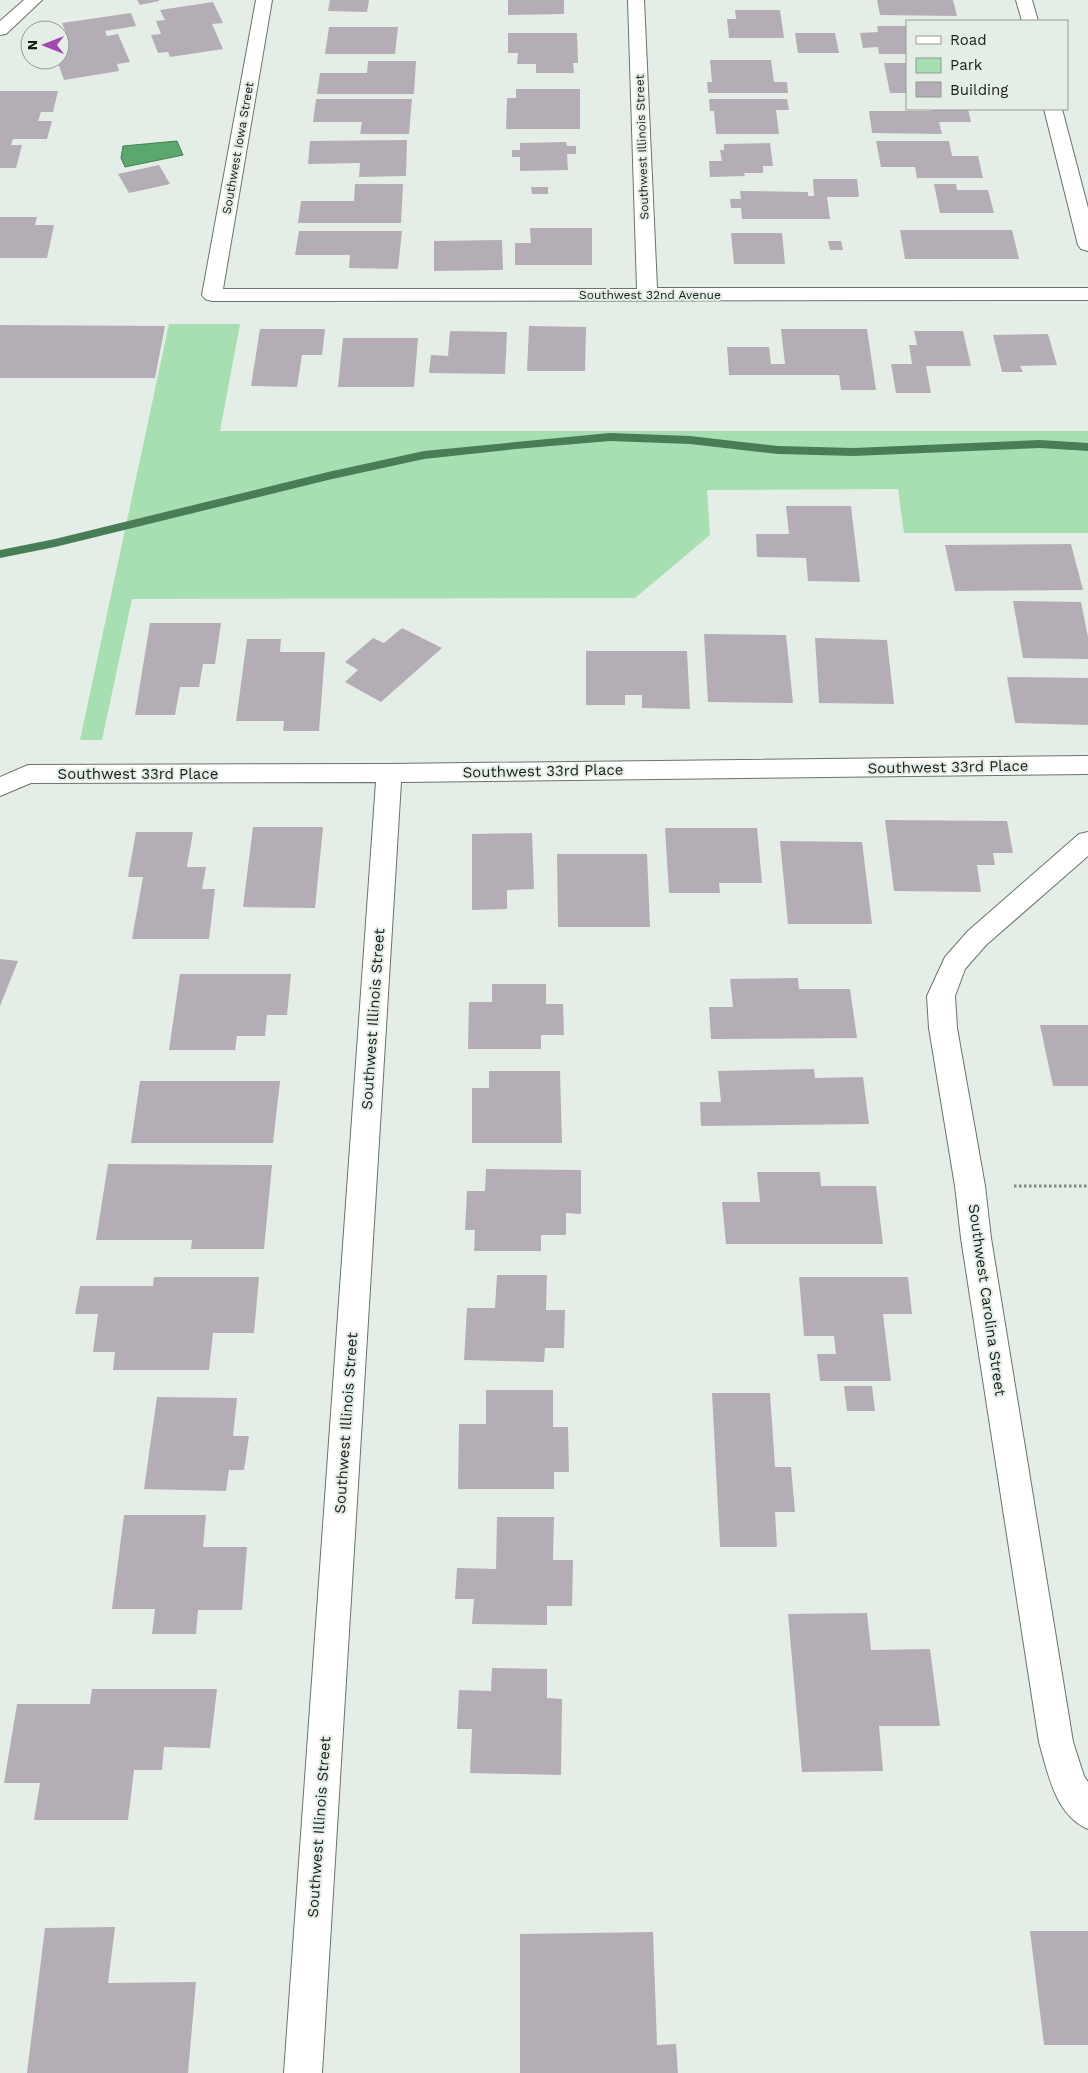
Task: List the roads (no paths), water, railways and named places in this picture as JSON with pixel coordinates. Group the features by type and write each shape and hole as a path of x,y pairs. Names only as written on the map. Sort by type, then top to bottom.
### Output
{"street":[{"path":"0,30 34,0"},
{"name":"Southwest Iowa Street","path":"212,295 264,0"},
{"name":"Southwest Illinois Street","path":"636,0 647,295"},
{"path":"1024,0 1030,20"},
{"path":"1052,110 1088,245"},
{"name":"Southwest 32nd Avenue","path":"212,295 1088,294"},
{"name":"Southwest 33rd Place","path":"0,787 28,774 389,773 1088,765"},
{"name":"Southwest Illinois Street","path":"303,2073 389,773"},
{"name":"Southwest Carolina Street","path":"1088,841 977,938 954,964 941,996 942,1028 970,1186 976,1238 1056,1742 1069,1785 1088,1811"}],"waterway":[{"path":"0,554 55,543 328,476 424,455 516,445 610,437 690,440 778,450 854,452 1040,444 1088,447"}]}
